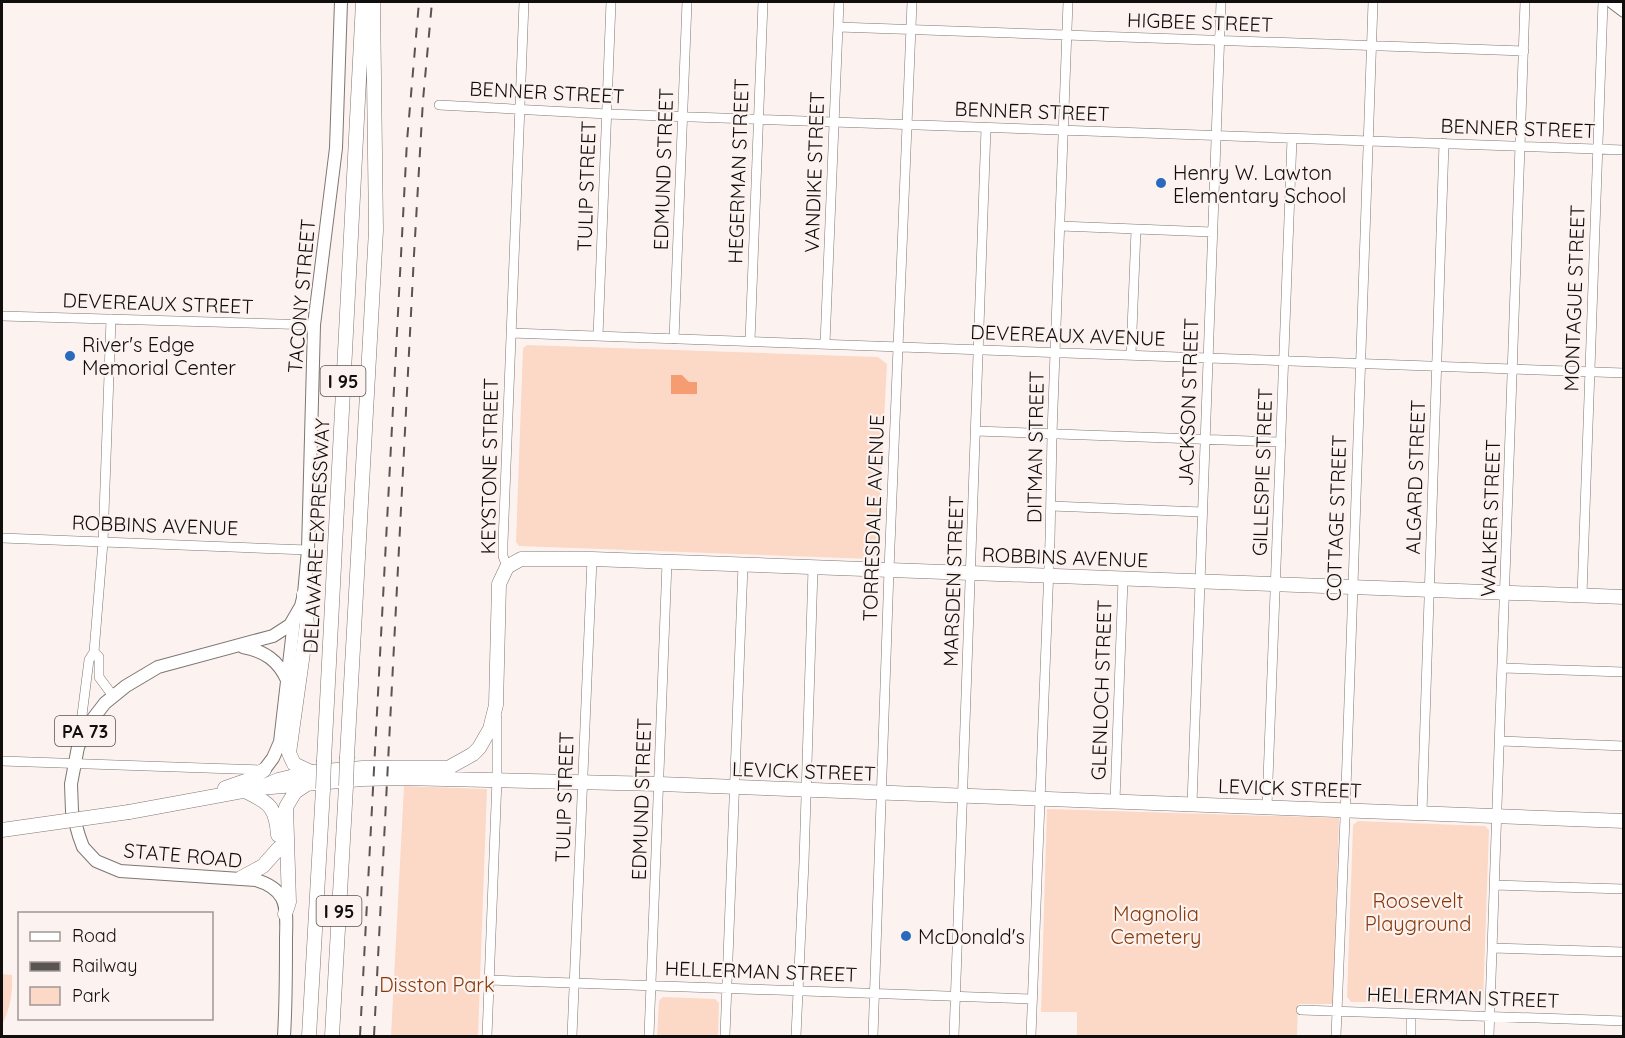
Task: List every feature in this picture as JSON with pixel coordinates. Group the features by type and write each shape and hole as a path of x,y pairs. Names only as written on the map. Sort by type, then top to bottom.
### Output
{"highway":[{"name":"DELAWARE EXPRESSWAY","path":"309,1036 363,2"},
{"name":"I 95","path":"332,1036 376,230 373,2"},
{"name":"ROBBINS AVENUE","path":"507,567 514,561 534,558 592,559 1623,597"},
{"name":"KEYSTONE STREET","path":"496,705 500,584 507,567"},
{"path":"285,914 290,902 286,807 295,792 310,778 292,762 289,749 307,624 304,594"},
{"name":"LEVICK STREET","path":"183,803 363,768 448,768 463,761 479,748 490,729 496,705"},
{"path":"2,830 183,803 243,783 264,770"},
{"name":"LEVICK STREET","path":"310,778 497,779 660,784 1623,821"},
{"path":"253,790 274,811 277,819 280,896"},
{"path":"241,878 263,866 279,848"}],"main road":[{"name":"TACONY STREET","path":"304,594 308,550 314,325 336,148 341,2"},
{"path":"1612,2 1623,11"},
{"path":"264,770 273,758 280,742 294,620 304,594"},
{"name":"STATE ROAD","path":"280,896 263,882 241,878 120,871 96,861 83,847 75,825 71,801 78,747 88,725 113,696 136,679 158,667 273,636 294,620"},
{"path":"240,646 254,649 272,658 280,666 287,681"},
{"path":"280,896 285,914 287,997 284,1036"}],"street":[{"name":"KEYSTONE STREET","path":"507,567 503,556 503,543 524,2"},
{"name":"TULIP STREET","path":"598,336 610,2"},
{"name":"EDMUND STREET","path":"674,339 687,2"},
{"name":"HEGERMAN STREET","path":"750,341 763,2"},
{"name":"VANDIKE STREET","path":"825,344 839,2"},
{"name":"TORRESDALE AVENUE","path":"873,1036 897,346 912,2"},
{"name":"DITMAN STREET","path":"1030,1036 1041,799 1068,2"},
{"name":"JACKSON STREET","path":"1192,804 1221,2"},
{"name":"COTTAGE STREET","path":"1335,1036 1373,2"},
{"name":"WALKER STREET","path":"1490,1036 1525,2"},
{"name":"MONTAGUE STREET","path":"1582,595 1603,2"},
{"name":"HIGBEE STREET","path":"838,27 1524,51"},
{"name":"BENNER STREET","path":"439,105 607,114 1623,150"},
{"name":"MARSDEN STREET","path":"954,1036 986,128"},
{"name":"GILLESPIE STREET","path":"1268,807 1292,138"},
{"name":"ALGARD STREET","path":"1422,812 1444,143"},
{"path":"1060,226 1212,232"},
{"path":"1131,355 1136,230"},
{"name":"DEVEREAUX STREET","path":"2,316 314,325"},
{"path":"88,725 82,715 89,660 94,652 103,542 111,319"},
{"name":"DEVEREAUX AVENUE","path":"512,333 1623,372"},
{"path":"976,431 1280,442"},
{"path":"1051,506 1202,512"},
{"name":"ROBBINS AVENUE","path":"2,538 308,550"},
{"name":"TULIP STREET","path":"572,1036 592,559"},
{"name":"EDMUND STREET","path":"649,1036 667,562"},
{"path":"725,1036 743,566"},
{"path":"796,1036 807,790 813,568"},
{"name":"GLENLOCH STREET","path":"1115,801 1123,579"},
{"path":"94,652 99,657 99,677 113,696"},
{"path":"1503,668 1623,672"},
{"name":"KEYSTONE STREET","path":"487,1036 497,779 496,705"},
{"path":"1501,741 1623,746"},
{"path":"2,761 264,770"},
{"path":"1494,885 1623,889"},
{"path":"1492,948 1623,952"},
{"name":"HELLERMAN STREET","path":"489,980 1032,999"},
{"name":"HELLERMAN STREET","path":"1301,1010 1623,1021"},
{"path":"1411,1014 1411,1036"}],"green space":[{"path":"527,345 878,357 887,364 877,555 871,559 519,546 516,542 523,348"},
{"name":"Disston Park","path":"404,786 487,789 478,1036 391,1036"},
{"name":"Magnolia Cemetery","path":"1047,809 1339,818 1333,1004 1298,1004 1297,1036 1077,1036 1077,1012 1041,1012"},
{"name":"Roosevelt Playground","path":"1358,821 1485,826 1489,830 1483,1002 1351,1002 1347,997 1353,825"},
{"path":"2,974 12,975 12,982 9,1007 2,1025"},
{"path":"663,997 715,999 719,1003 718,1036 657,1036 659,1001"}],"shaded area":[{"path":"671,375 682,375 689,382 697,382 697,394 671,394"}],"railway":[{"path":"360,1036 407,141 419,2"},
{"path":"374,1036 414,255 423,100 432,2"}],"place":[{"name":"Henry W. Lawton Elementary School","path":"1161,183"},
{"name":"River's Edge Memorial Center","path":"70,356"},
{"name":"McDonald's","path":"906,936"}]}
